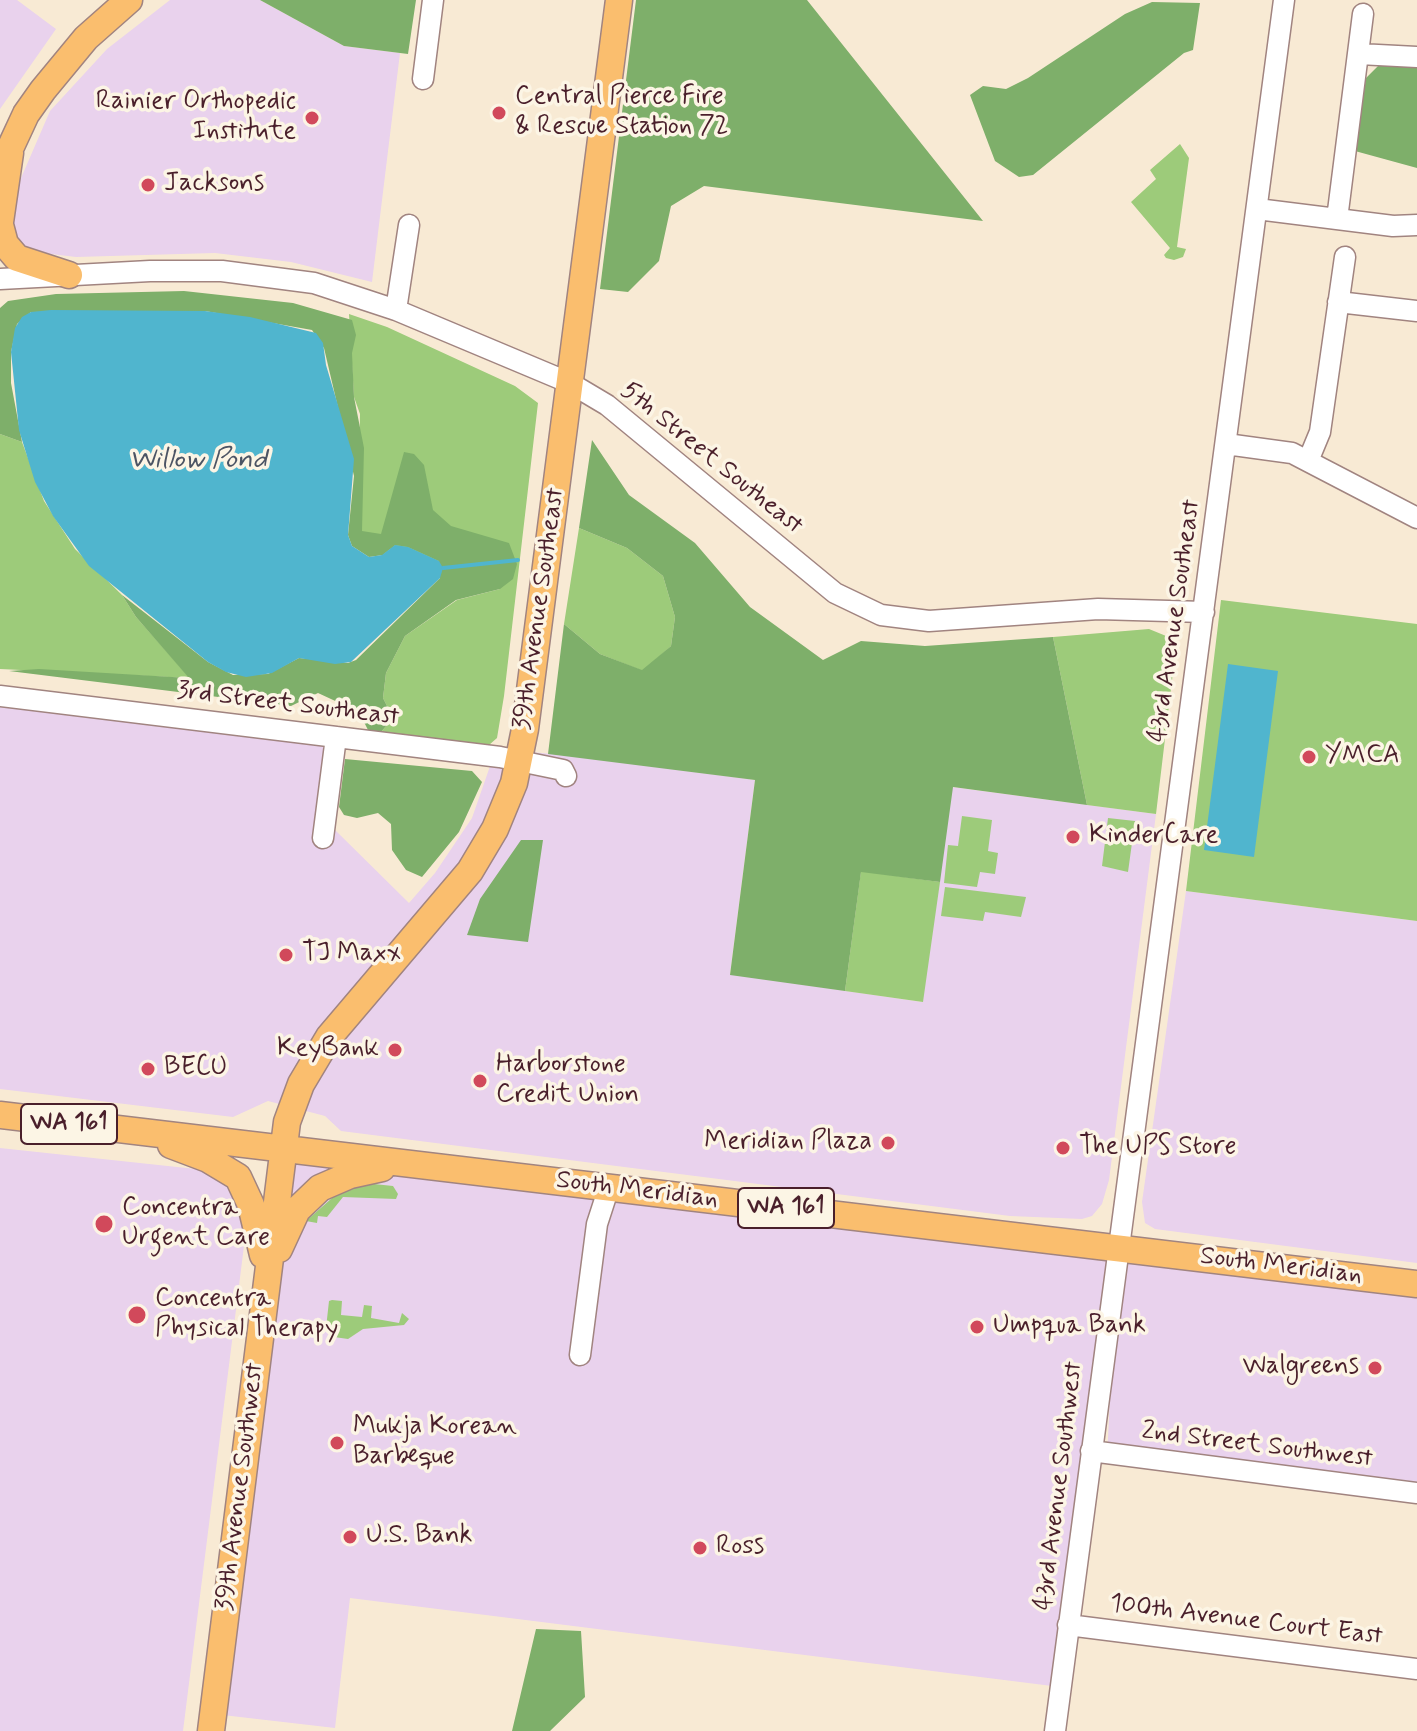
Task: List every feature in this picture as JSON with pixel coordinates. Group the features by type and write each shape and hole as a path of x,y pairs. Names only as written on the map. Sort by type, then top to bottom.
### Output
{"main road":[{"path":"0,170 7,149 64,62 129,0"},
{"name":"39th Avenue Southeast","path":"282,1148 293,1102 319,1052 346,1015 470,871 495,829 519,761 619,0"},
{"path":"7,149 0,223 5,245 17,258 69,275"},
{"name":"South Meridian","path":"0,1115 1417,1284"},
{"path":"138,1131 208,1159 238,1177 251,1205 268,1274"},
{"name":"39th Avenue Southwest","path":"211,1731 282,1148"},
{"path":"268,1274 297,1210 320,1188 350,1175 420,1165"}],"street":[{"path":"423,79 433,0"},
{"name":"43rd Avenue Southeast","path":"1117,1247 1284,0"},
{"path":"1337,219 1363,14"},
{"path":"1359,54 1417,57"},
{"path":"1257,209 1417,225"},
{"path":"396,310 409,225"},
{"path":"1308,461 1320,432 1345,257"},
{"name":"5th Street Southeast","path":"0,279 193,269 269,274 341,290 396,310 570,383 621,414 835,593 881,615 929,621 1098,609 1204,612"},
{"path":"1338,302 1417,311"},
{"path":"1226,444 1292,453 1414,510"},
{"name":"3rd Street Southeast","path":"0,696 519,761 563,770 566,776"},
{"path":"323,838 336,737"},
{"path":"580,1355 597,1224 609,1187"},
{"name":"43rd Avenue Southwest","path":"1055,1731 1117,1247"},
{"name":"2nd Street Southwest","path":"1091,1451 1417,1493"},
{"name":"100th Avenue Court East","path":"1068,1625 1417,1669"}],"shaded area":[{"path":"0,0 17,0 56,29 0,109"},
{"path":"170,0 260,0 344,46 400,53 372,282 291,262 215,253 76,257 26,251 10,230 15,192 50,111 107,49"},
{"path":"0,707 342,745 333,828 409,903 435,873 472,818 496,749 576,756 755,780 730,974 922,1002 952,787 1156,814 1109,1180 1102,1204 1092,1216 1082,1219 1010,1216 341,1131 325,1116 268,1101 233,1117 0,1089"},
{"path":"1186,891 1417,921 1417,1263 1155,1229 1145,1223 1142,1202"},
{"path":"0,1148 205,1170 233,1191 247,1222 183,1731 0,1731"},
{"path":"282,1148 1417,1284 1417,1500 1107,1460 1116,1266 1060,1687 350,1598 335,1728 214,1714"}],"green space":[{"path":"260,0 416,0 408,54 344,46"},
{"path":"636,0 807,0 983,221 704,186 671,206 659,261 628,292 600,289"},
{"path":"1152,2 1200,3 1193,50 1184,53 1033,175 1019,177 995,161 970,95 983,86 1006,89 1028,78 1125,14"},
{"path":"1417,63 1417,168 1355,151 1366,78 1380,64"},
{"path":"1180,144 1189,158 1177,247 1186,249 1183,257 1174,260 1166,258 1164,255 1170,248 1131,202 1156,179 1150,170"},
{"path":"184,291 293,303 352,320 356,335 352,353 354,397 364,448 362,531 381,534 404,452 414,454 424,465 433,510 451,526 509,543 517,564 513,579 500,589 456,600 405,636 386,673 383,698 393,718 381,732 369,732 359,712 318,693 291,706 9,671 39,669 189,678 136,617 122,595 208,662 233,675 268,674 299,658 348,663 356,660 440,578 439,561 408,547 395,545 383,555 369,557 352,546 348,535 354,476 324,348 312,330 205,311 31,312 17,324 11,352 11,383 22,442 0,434 0,308 8,301 56,294"},
{"path":"349,314 387,327 515,386 538,403 504,696 497,738 489,745 381,732 393,718 383,698 386,673 405,636 457,600 500,589 358,537 360,414 354,397"},
{"path":"0,434 22,442 44,501 75,549 122,595 136,617 190,678 0,669"},
{"path":"592,440 629,495 695,543 750,607 823,660 861,641 925,646 1053,637 1087,805 953,787 940,882 861,872 845,991 730,975 755,780 548,754 564,624 600,654 642,670 671,646 675,617 663,576 627,548 579,528"},
{"path":"579,528 627,548 663,576 675,617 671,646 643,671 600,654 564,624"},
{"name":"YMCA","path":"1221,600 1417,624 1417,921 1186,891"},
{"path":"1149,629 1171,638 1176,647 1156,814 1087,805 1053,637"},
{"path":"345,759 472,771 482,782 459,832 422,877 406,870 392,850 391,824 378,813 357,818 344,815 339,807"},
{"path":"962,816 992,820 988,851 998,853 995,874 980,872 977,887 944,883 948,845 958,846"},
{"path":"1108,818 1135,821 1128,872 1102,866"},
{"path":"521,840 543,840 528,942 467,935 480,899"},
{"path":"861,871 940,882 923,1002 845,991"},
{"path":"945,887 1026,897 1021,917 985,912 983,921 941,916"},
{"path":"374,1184 393,1186 398,1194 396,1199 343,1197 327,1217 318,1216 317,1223 306,1221 340,1191"},
{"path":"329,1301 342,1301 341,1315 362,1317 364,1305 372,1306 371,1318 399,1323 402,1313 409,1319 404,1325 363,1329 348,1339 334,1337 326,1328"},
{"path":"536,1629 581,1631 585,1697 550,1731 512,1731"}],"water":[{"name":"Willow Pond","path":"205,311 250,317 316,333 323,343 326,365 354,459 348,535 352,546 369,557 382,555 395,545 408,547 439,561 443,568 440,578 351,662 335,664 299,658 272,673 246,677 226,672 208,662 89,566 53,516 35,482 19,430 11,352 15,328 22,317 31,312"},
{"path":"1228,664 1278,671 1254,857 1204,850"}],"waterway":[{"path":"443,568 518,560"}],"place":[{"name":"Central Pierce Fire & Rescue Station 72","path":"499,113"},
{"name":"Rainier Orthopedic Institute","path":"312,118"},
{"name":"Jacksons","path":"148,185"},
{"name":"YMCA","path":"1309,757"},
{"name":"KinderCare","path":"1073,837"},
{"name":"TJ Maxx","path":"286,955"},
{"name":"KeyBank","path":"395,1050"},
{"name":"BECU","path":"148,1069"},
{"name":"Harborstone Credit Union","path":"480,1081"},
{"name":"Meridian Plaza","path":"888,1143"},
{"name":"The UPS Store","path":"1063,1148"},
{"name":"Concentra Urgent Care","path":"104,1224"},
{"name":"Concentra Physical Therapy","path":"137,1315"},
{"name":"Umpqua Bank","path":"977,1327"},
{"name":"Walgreens","path":"1375,1368"},
{"name":"Mukja Korean Barbeque","path":"337,1443"},
{"name":"U.S. Bank","path":"350,1537"},
{"name":"Ross","path":"700,1548"}]}
